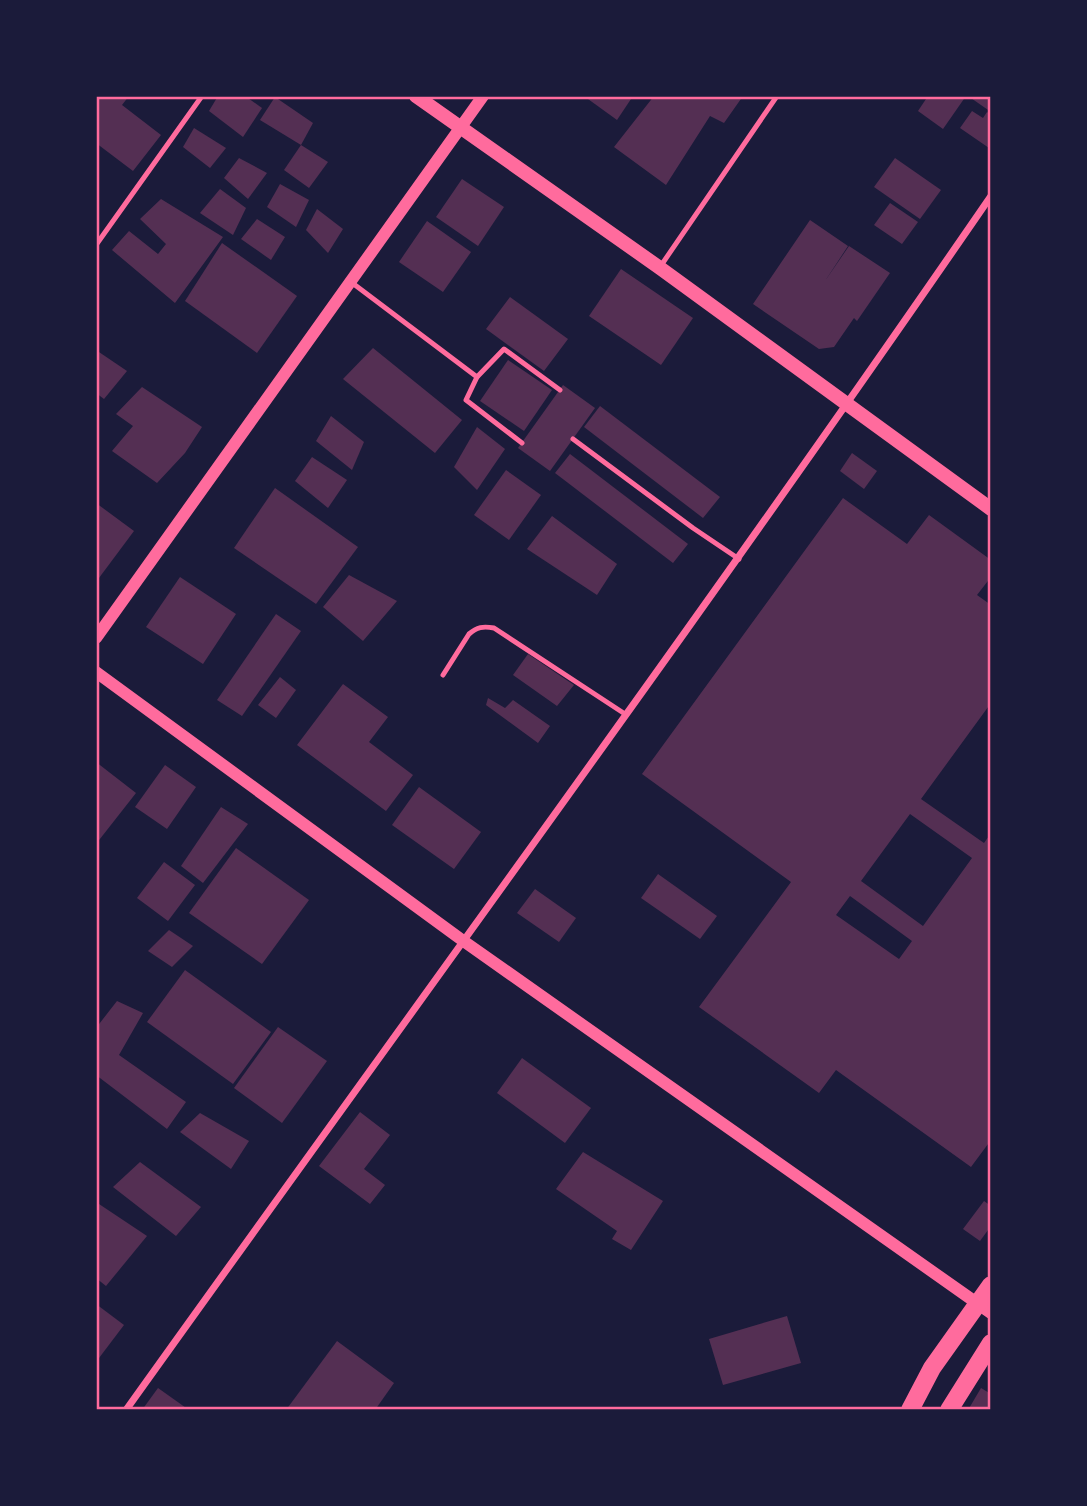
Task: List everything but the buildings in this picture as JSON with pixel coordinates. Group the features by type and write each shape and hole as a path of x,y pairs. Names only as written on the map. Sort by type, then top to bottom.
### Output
{"main road":[{"path":"416,96 660,268 991,509"},
{"path":"910,1410 932,1368 984,1308 991,1285"},
{"path":"948,1410 991,1343"}],"street":[{"path":"96,638 483,96"},
{"path":"126,1410 739,559 991,196"},
{"path":"96,672 462,940 984,1308"}],"lane":[{"path":"96,245 202,96"},
{"path":"660,268 777,96"},
{"path":"351,282 477,377"},
{"path":"522,443 466,400 477,377 504,349 560,390"},
{"path":"573,439 739,559"},
{"path":"443,676 469,634 484,626 494,628 625,714"}]}
